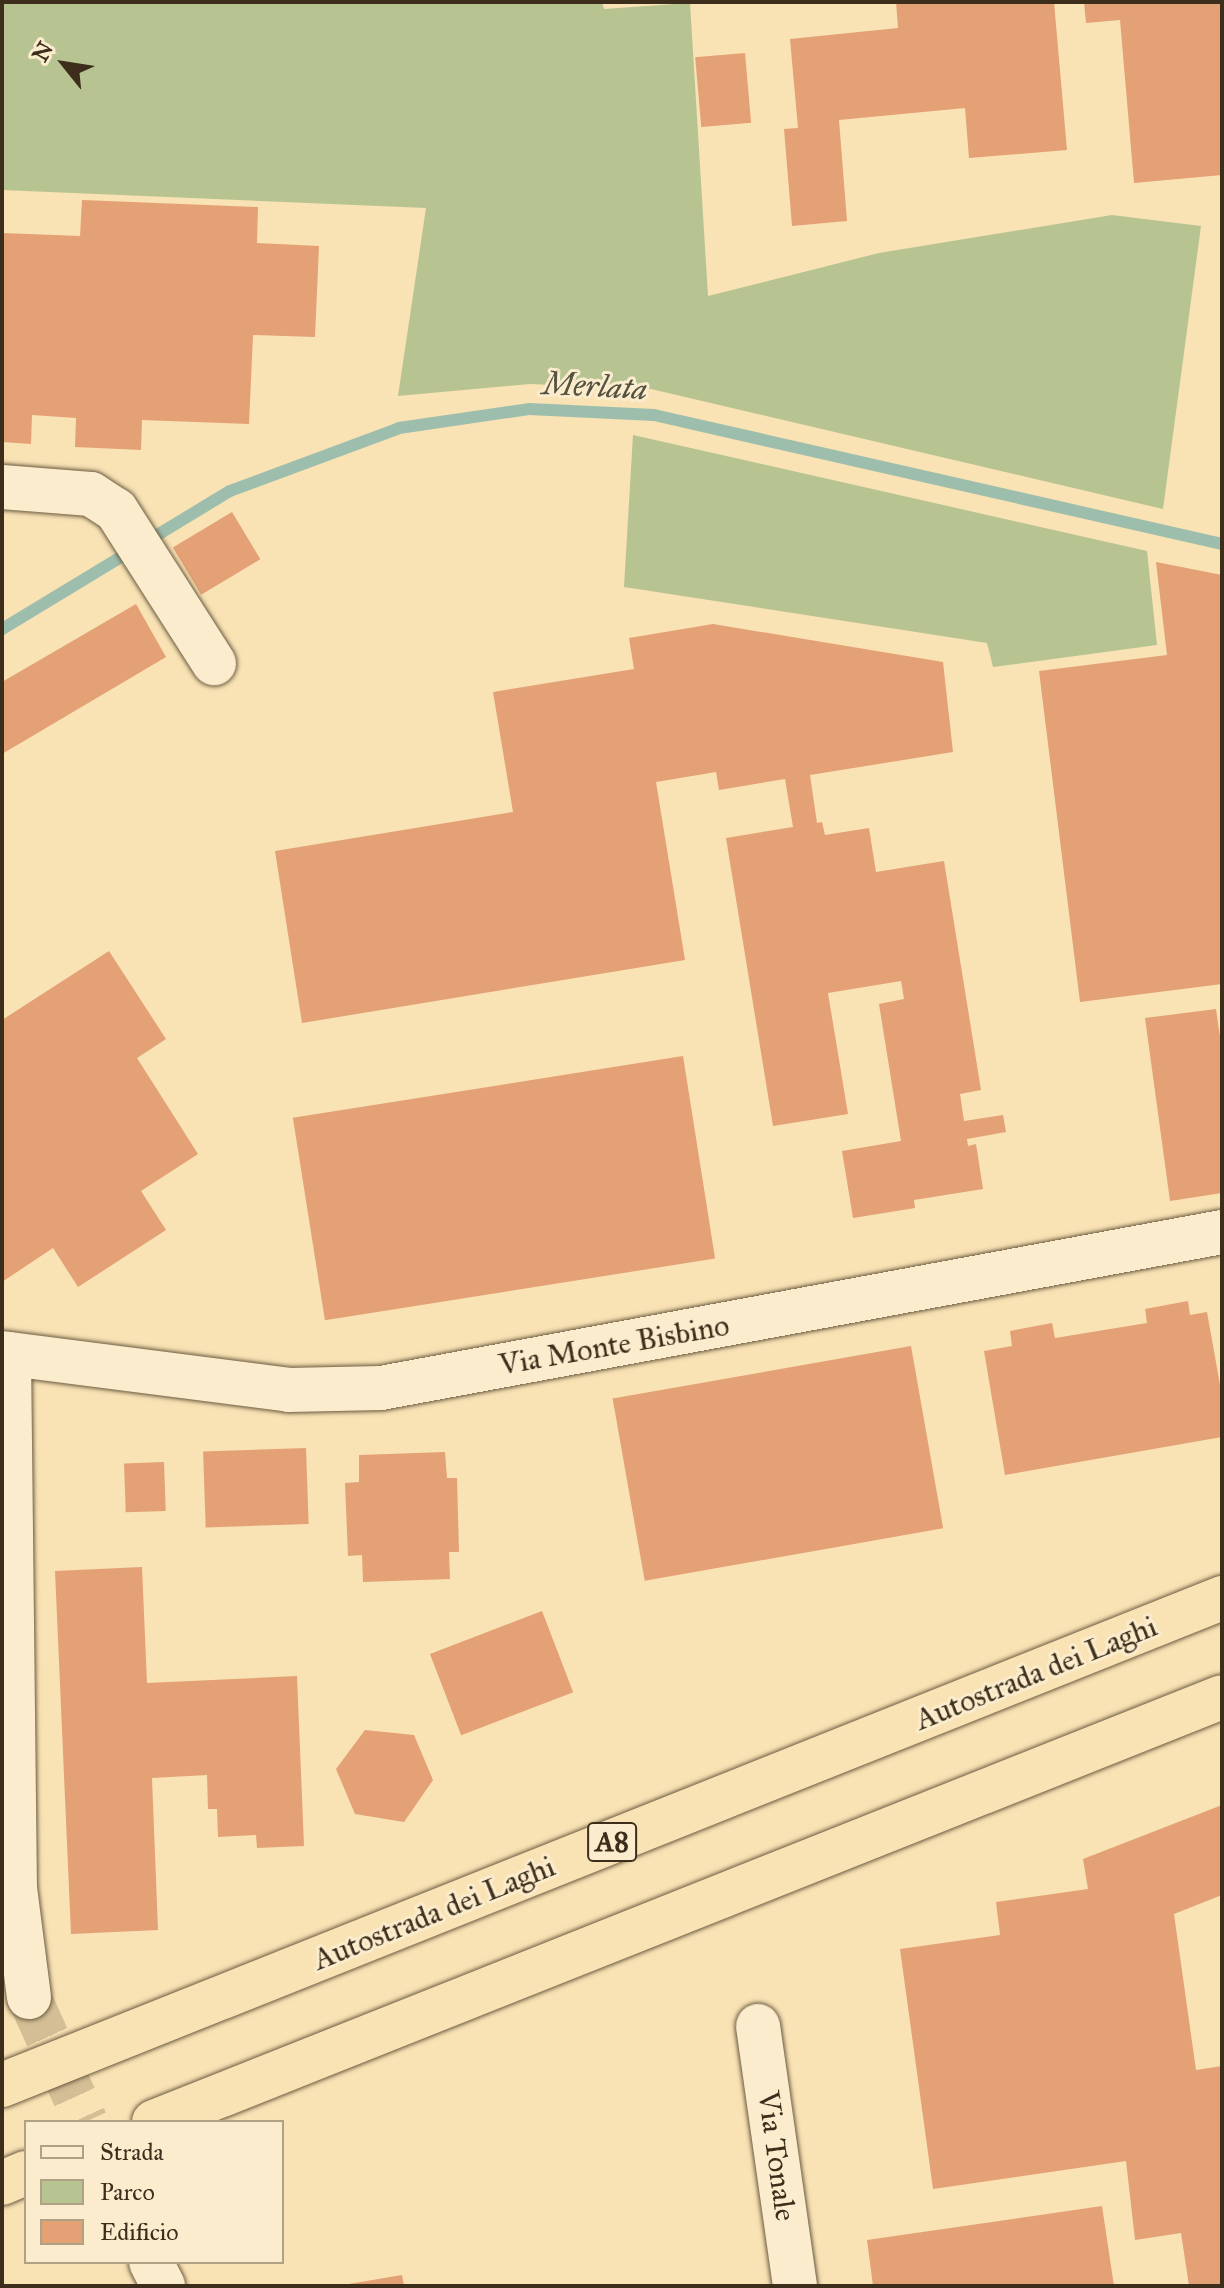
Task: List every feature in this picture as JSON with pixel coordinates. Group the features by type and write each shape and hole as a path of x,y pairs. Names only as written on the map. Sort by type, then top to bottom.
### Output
{"highway":[{"name":"Autostrada dei Laghi","path":"2,2085 1222,1598"},
{"path":"159,2120 1222,1697"},
{"path":"2,2183 24,2174"}],"street":[{"path":"2,487 91,494 116,510 214,663"},
{"name":"Via Monte Bisbino","path":"6,1354 289,1390 381,1388 1222,1232"},
{"path":"6,1354 15,1888 29,1997"},
{"name":"Via Tonale","path":"758,2026 795,2286"},
{"path":"152,2264 163,2286"}],"green space":[{"path":"2,2 602,2 604,9 690,3 708,296 879,253 1112,215 1201,226 1163,509 651,389 530,384 398,396 426,208 2,190"},
{"path":"633,435 1147,551 1157,645 993,667 987,643 624,587"}],"building":[{"path":"896,2 1054,2 1067,150 969,158 965,108 839,120 847,221 792,226 784,129 798,128 790,39 898,28"},
{"path":"1084,2 1222,2 1222,175 1134,183 1120,20 1086,23"},
{"path":"745,53 751,123 701,127 695,57"},
{"path":"82,200 258,207 257,243 319,246 315,337 253,335 249,424 142,420 141,450 75,447 76,418 32,415 31,444 2,442 2,233 80,236"},
{"path":"232,512 260,559 201,595 173,548"},
{"path":"1156,562 1222,575 1222,984 1080,1002 1039,671 1167,655"},
{"path":"136,604 166,657 2,754 2,682"},
{"path":"713,624 943,662 953,752 810,775 817,823 822,822 825,835 869,828 876,872 944,861 981,1090 960,1094 964,1121 1003,1115 1006,1132 967,1139 968,1146 976,1144 983,1189 914,1200 915,1208 853,1218 842,1151 901,1141 879,1004 904,999 901,981 828,993 848,1114 773,1126 726,838 793,827 785,779 719,790 716,772 656,782 685,960 302,1023 275,851 513,812 493,692 634,669 629,638"},
{"path":"109,951 166,1039 137,1058 198,1154 141,1191 166,1230 78,1287 53,1248 2,1282 2,1020"},
{"path":"1216,1009 1222,1050 1222,1193 1170,1201 1145,1018"},
{"path":"683,1056 715,1258 325,1320 293,1118"},
{"path":"1188,1301 1190,1315 1207,1312 1222,1396 1222,1437 1005,1475 984,1351 1012,1346 1010,1331 1052,1323 1055,1338 1147,1323 1145,1309"},
{"path":"911,1346 943,1528 645,1581 613,1399"},
{"path":"306,1448 309,1524 206,1528 203,1452"},
{"path":"445,1452 447,1478 457,1478 459,1552 449,1552 450,1579 363,1582 362,1555 348,1556 345,1483 359,1482 359,1455"},
{"path":"164,1462 166,1511 126,1512 124,1463"},
{"path":"142,1567 147,1683 297,1676 304,1846 257,1848 256,1835 218,1837 217,1809 208,1809 207,1775 152,1778 158,1930 71,1934 55,1571"},
{"path":"542,1611 573,1692 461,1735 430,1654"},
{"path":"365,1730 414,1735 433,1780 404,1822 355,1814 336,1769"},
{"path":"1222,1805 1222,1895 1174,1914 1196,2070 1222,2066 1222,2286 1189,2286 1181,2233 1135,2240 1126,2161 933,2189 900,1949 1000,1935 996,1902 1088,1889 1083,1859"},
{"path":"1102,2206 1114,2286 873,2286 867,2240"},
{"path":"402,2275 404,2286 349,2286 349,2284"}],"waterway":[{"name":"Merlata","path":"2,629 230,491 399,428 529,409 654,415 1222,544"}],"tunnel":[{"path":"29,1997 85,2120"}]}
